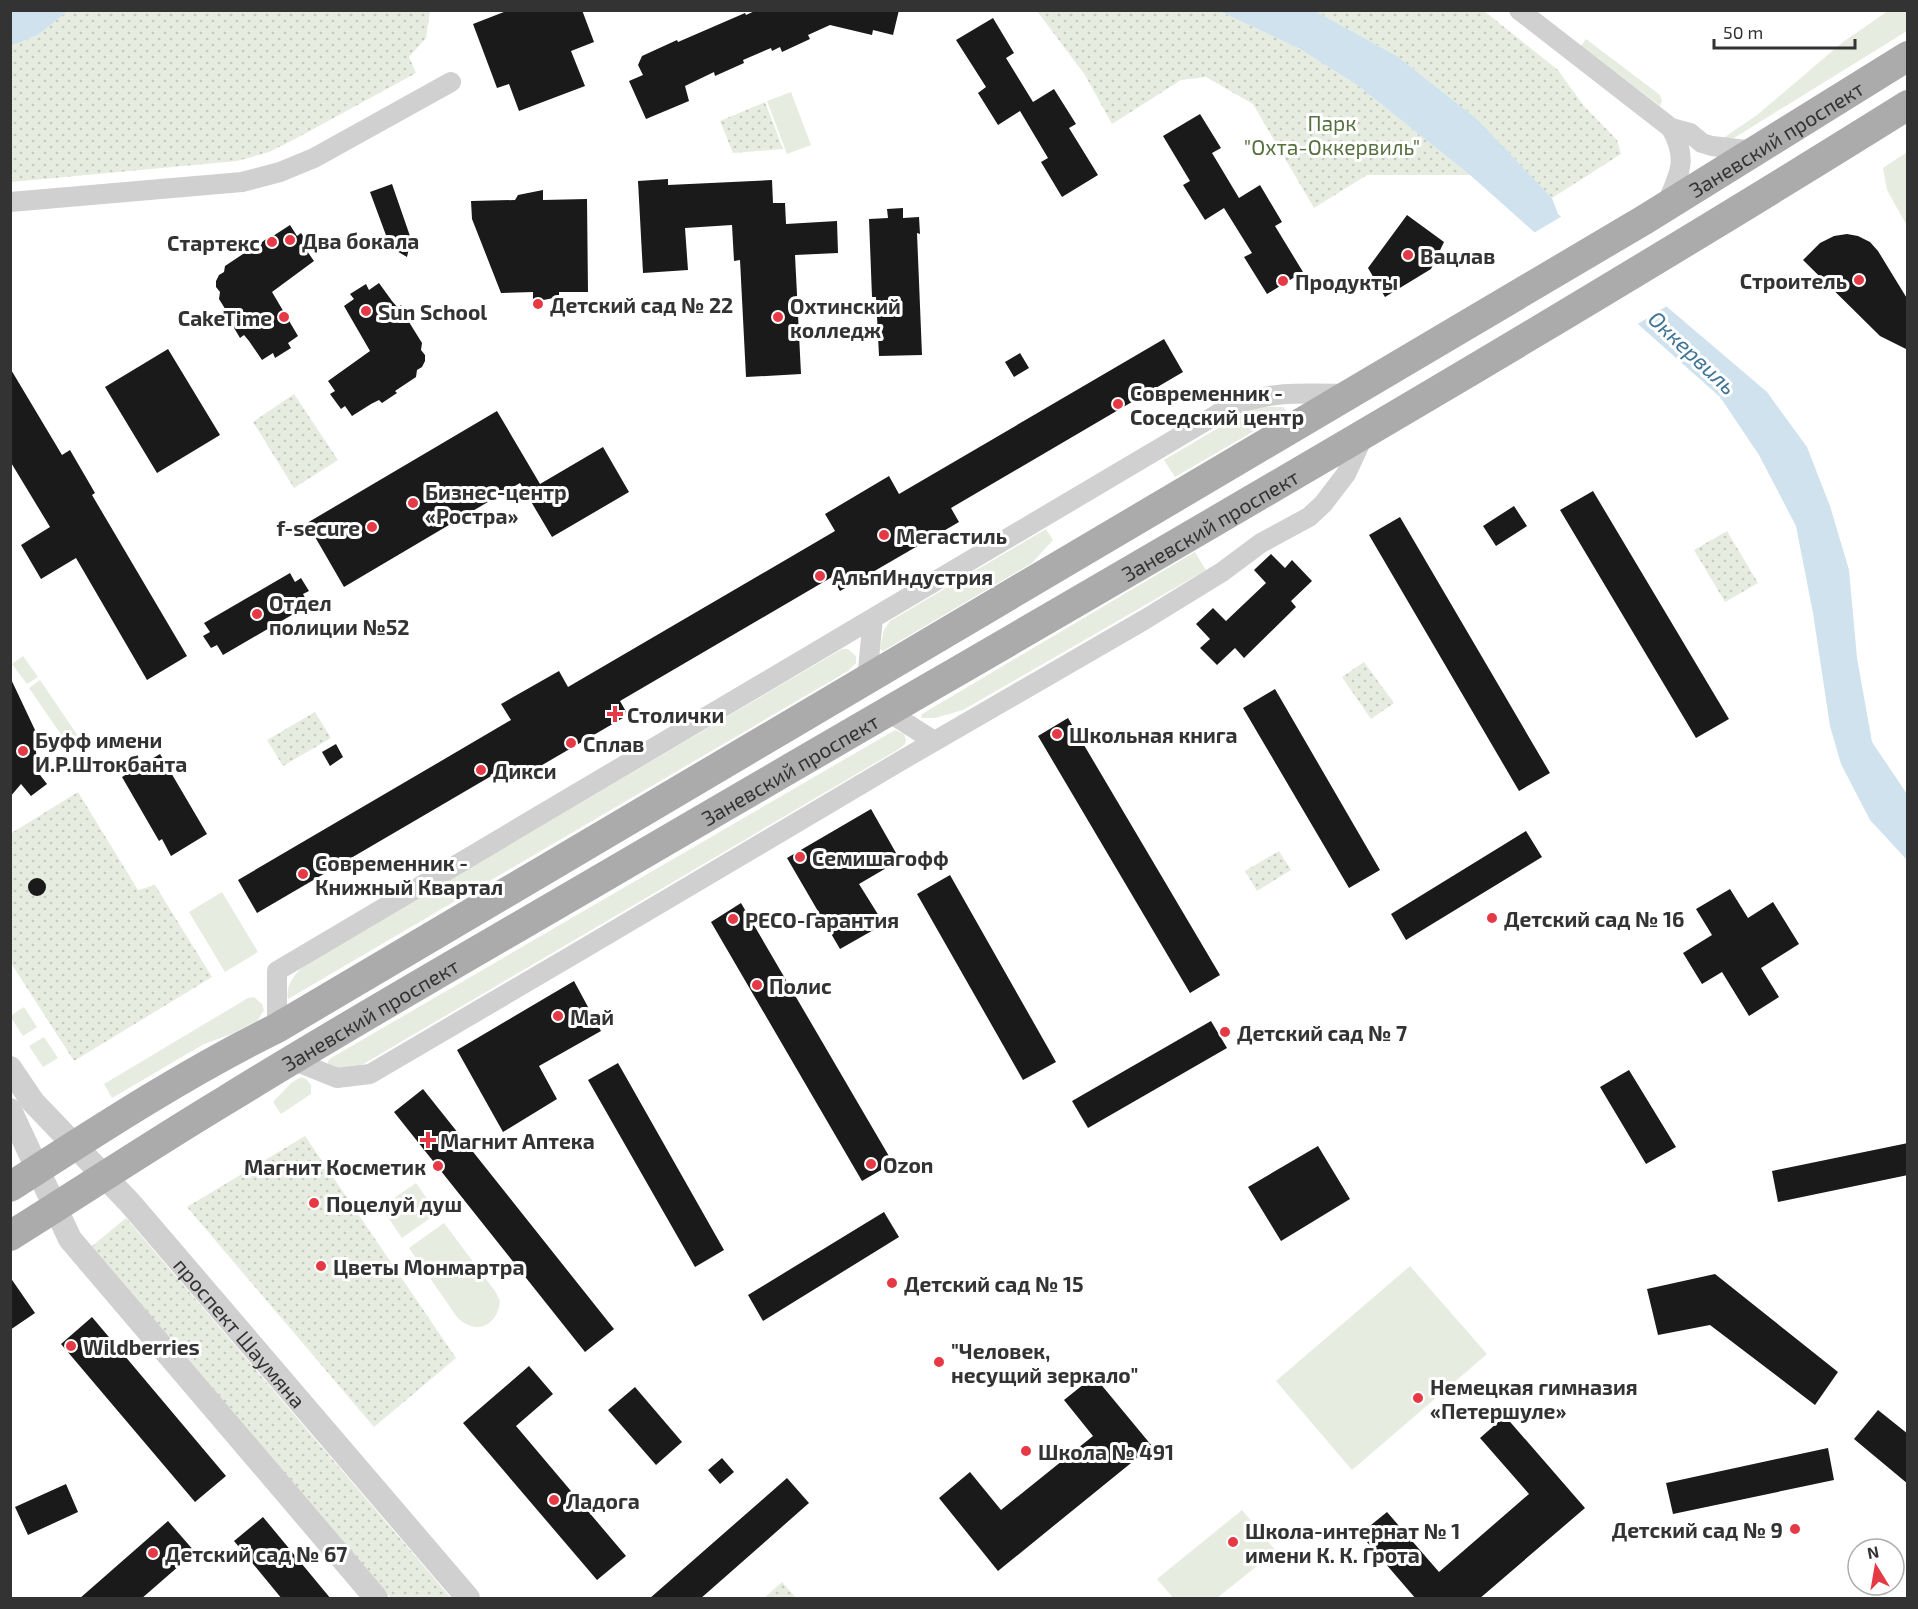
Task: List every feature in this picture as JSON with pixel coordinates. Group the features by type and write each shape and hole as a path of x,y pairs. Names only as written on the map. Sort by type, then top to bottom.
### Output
{"main road":[{"name":"Заневский проспект","path":"10,1187 228,1052 277,1028 1655,213 1908,56"},
{"name":"Заневский проспект","path":"10,1236 292,1060 887,711 1198,532 1680,247 1908,105"}],"street":[{"path":"1519,10 1671,128 1690,134 1702,143 1712,146 1755,151"},
{"path":"10,202 242,182 280,172 314,158 451,82"},
{"path":"1655,213 1679,176 1682,163 1679,141 1671,128"},
{"path":"277,1028 277,971 1231,406 1256,397 1289,393 1348,394"},
{"path":"292,1060 337,1078 370,1074 934,741 1144,620 1222,572 1262,543 1309,517 1323,504 1346,474 1366,432"},
{"path":"867,679 873,618"},
{"path":"887,711 934,741"},
{"name":"проспект Шаумяна","path":"10,1068 33,1102 137,1212 468,1599"},
{"path":"10,1110 70,1239 376,1599"}],"green space":[{"path":"68,11 430,11 426,38 409,57 416,73 269,152 237,161 11,182 11,46 38,35"},
{"name":"Парк \"Охта-Оккервиль\"","path":"1037,11 1219,11 1300,49 1357,85 1470,175 1367,175 1314,208 1253,104 1206,77 1181,80 1112,124 1085,75"},
{"path":"1315,11 1484,11 1558,70 1583,105 1617,140 1621,154 1552,198 1477,119 1397,56"},
{"path":"1888,11 1907,11 1907,31 1734,138 1719,141 1757,115 1843,42"},
{"path":"1586,39 1660,95 1662,101 1660,106 1581,46"},
{"path":"791,92 811,145 787,154 767,101"},
{"path":"765,102 783,149 733,153 720,121"},
{"path":"1907,152 1907,226 1887,190 1883,168"},
{"path":"294,394 338,460 294,488 253,422"},
{"path":"1259,407 1283,407 1286,410 1285,413 1175,477 1164,460 1247,411"},
{"path":"1046,529 1053,540 1032,563 883,651 880,649 884,630 890,621"},
{"path":"1727,531 1758,583 1725,602 1694,550"},
{"path":"1195,552 1206,570 963,710 935,718 921,718 922,714"},
{"path":"842,649 848,649 856,656 856,663 848,671 288,999 288,989 292,980 305,965"},
{"path":"23,656 38,677 27,684 12,664"},
{"path":"1364,662 1394,703 1371,719 1342,677"},
{"path":"40,680 80,739 69,746 29,688"},
{"path":"315,712 331,738 283,766 267,740"},
{"path":"895,730 904,734 906,740 899,749 360,1066 345,1070 328,1065 331,1058"},
{"path":"78,792 138,890 155,885 212,977 74,1061 11,963 10,834"},
{"path":"1279,851 1291,870 1257,891 1245,871"},
{"path":"222,892 258,952 225,972 189,912"},
{"path":"254,997 262,1004 264,1010 258,1020 234,1033 204,1044 112,1098 104,1084 248,998"},
{"path":"24,1007 37,1027 23,1036 10,1016"},
{"path":"44,1037 58,1058 43,1067 29,1046"},
{"path":"301,1077 311,1085 311,1094 281,1114 273,1102 291,1083"},
{"path":"305,1136 456,1358 374,1427 187,1207"},
{"path":"416,1183 437,1213 402,1238 381,1207"},
{"path":"126,1218 451,1598 391,1598 91,1247"},
{"path":"444,1223 500,1301 495,1317 484,1326 471,1326 457,1317 409,1248"},
{"path":"1410,1266 1487,1354 1352,1470 1276,1381"},
{"path":"1242,1510 1276,1551 1217,1598 1173,1598 1157,1579"},
{"path":"782,1582 796,1598 764,1598"}],"water":[{"path":"11,10 68,11 38,35 11,46"},
{"name":"Оккервиль","path":"1219,11 1315,11 1397,56 1477,119 1552,198 1558,214 1767,392 1807,447 1830,506 1849,570 1857,658 1872,742 1907,794 1907,860 1870,820 1841,764 1830,726 1813,613 1796,526 1759,455 1720,397 1470,175 1357,85 1300,49"}],"pier":[{"path":"1564,215 1670,304 1636,325 1532,234"}],"building":[{"path":"509,10 582,10 594,42 571,51 585,86 519,111 509,84 497,88 473,24"},
{"path":"757,10 899,10 893,35 873,30 872,35 830,25 808,35 810,39 782,52 780,47 772,51 771,48 715,76 714,72 685,86 689,101 646,119 629,81 643,75 638,65 642,56 677,40 678,42"},
{"path":"993,18 1014,53 1006,58 1033,102 1054,89 1076,124 1069,128 1098,175 1062,197 1041,162 1048,158 1020,111 998,125 978,93 986,87 956,40"},
{"path":"1200,114 1221,148 1212,153 1239,198 1260,185 1282,222 1275,226 1303,272 1267,294 1244,257 1252,253 1224,208 1205,220 1183,185 1190,181 1163,136"},
{"path":"668,179 668,185 772,180 773,203 785,203 786,224 837,221 838,253 795,255 801,374 746,377 740,260 734,261 732,225 685,228 688,270 643,273 638,181"},
{"path":"392,184 411,239 407,257 388,246 370,192"},
{"path":"543,190 543,200 587,199 588,292 559,292 559,297 533,302 533,292 501,293 472,219 471,201 515,200 518,195"},
{"path":"903,208 903,218 919,217 920,234 917,233 922,355 879,356 876,297 872,297 869,219 888,218 887,209"},
{"name":"Вацлав","path":"1407,215 1444,242 1431,269 1385,297 1368,268"},
{"path":"290,225 297,236 301,233 311,248 307,251 314,261 272,292 298,336 288,343 291,348 275,358 273,353 262,360 244,335 240,338 230,321 232,320 219,299 220,292 216,287 216,281 224,272 225,266 246,252 244,249 260,239 262,242 270,238"},
{"name":"Строитель","path":"1847,234 1870,242 1908,300 1908,350 1880,336 1803,260 1820,243 1834,236"},
{"path":"379,283 398,308 401,305 411,321 409,322 422,343 421,350 425,355 425,361 417,370 416,377 395,391 397,393 382,403 379,400 352,416 345,406 341,409 330,394 335,391 328,381 370,351 344,306 354,299 350,294 366,284 369,290"},
{"path":"1164,339 1183,372 951,508 959,522 840,591 832,577 620,701 628,715 513,782 505,768 257,913 238,880 511,720 501,704 559,671 568,687 835,531 825,514 889,476 899,494"},
{"path":"168,349 220,435 157,473 105,387"},
{"path":"1020,353 1029,368 1014,377 1005,362"},
{"path":"10,368 62,455 70,450 95,493 92,495 187,656 147,680 76,558 41,579 21,545 50,527 10,461"},
{"name":"Бизнес-центр «Ростра»","path":"497,411 540,484 603,447 629,492 552,537 520,483 344,587 307,523"},
{"path":"1593,491 1729,719 1696,738 1560,510"},
{"path":"1514,506 1527,526 1496,546 1483,526"},
{"path":"1400,517 1550,773 1519,791 1369,535"},
{"path":"1271,554 1285,568 1292,560 1312,581 1291,601 1296,607 1244,658 1235,648 1217,665 1200,648 1210,639 1196,624 1213,608 1226,621 1266,583 1254,570"},
{"name":"Отдел полиции №52","path":"290,573 295,582 301,578 309,591 303,594 309,605 223,655 217,645 211,648 203,636 210,632 204,623"},
{"name":"Буфф имени И.Р.Штокбанта","path":"10,677 35,730 37,771 47,784 31,796 21,784 10,797"},
{"path":"1275,689 1380,870 1349,888 1243,708"},
{"path":"1068,718 1220,975 1190,993 1038,736"},
{"path":"336,744 343,757 330,766 322,752"},
{"path":"160,754 207,834 171,856 162,839 159,841 122,777"},
{"path":"871,809 900,860 859,884 884,924 840,949 787,858"},
{"path":"1526,831 1542,857 1406,940 1391,914"},
{"path":"950,875 1056,1062 1023,1080 917,894"},
{"path":"33,878 41,878 46,883 44,894 33,896 28,891 28,883"},
{"path":"1730,889 1748,918 1773,902 1799,944 1761,968 1779,997 1749,1016 1722,972 1702,984 1683,953 1712,935 1696,909"},
{"path":"741,903 893,1163 862,1181 711,922"},
{"path":"574,981 601,1031 539,1066 557,1099 503,1132 457,1050"},
{"path":"1211,1021 1227,1048 1088,1128 1072,1101"},
{"path":"618,1063 724,1250 695,1267 588,1080"},
{"path":"1629,1070 1676,1147 1646,1164 1600,1087"},
{"path":"423,1089 614,1329 585,1352 394,1112"},
{"path":"1908,1143 1908,1175 1778,1202 1772,1171"},
{"path":"1318,1146 1350,1199 1281,1241 1248,1187"},
{"path":"884,1212 899,1237 763,1321 748,1295"},
{"path":"1715,1274 1838,1372 1815,1405 1710,1325 1658,1335 1647,1289"},
{"path":"10,1277 35,1313 10,1330"},
{"path":"92,1317 226,1476 195,1502 61,1344"},
{"name":"Ладога","path":"529,1366 553,1394 516,1426 626,1556 597,1580 463,1423"},
{"path":"1094,1376 1152,1446 998,1571 939,1498 970,1472 1001,1510 1093,1436 1064,1400"},
{"path":"635,1387 682,1442 656,1465 608,1410"},
{"path":"1878,1410 1908,1434 1908,1484 1854,1439"},
{"path":"1505,1416 1585,1508 1479,1599 1416,1599 1360,1534 1387,1512 1439,1572 1529,1494 1480,1438"},
{"path":"1828,1448 1834,1480 1673,1514 1666,1483"},
{"path":"722,1458 734,1472 720,1484 708,1470"},
{"path":"787,1478 809,1503 700,1599 649,1599"},
{"path":"66,1484 78,1512 28,1535 15,1507"},
{"path":"263,1517 331,1599 282,1599 234,1541"},
{"path":"168,1521 195,1552 141,1599 79,1599"}],"place":[{"name":"Два бокала","path":"290,240"},
{"name":"Стартекс","path":"272,242"},
{"name":"Вацлав","path":"1408,255"},
{"name":"Строитель","path":"1859,280"},
{"name":"Продукты","path":"1283,281"},
{"name":"Детский сад № 22","path":"538,304"},
{"name":"Sun School","path":"366,311"},
{"name":"CakeTime","path":"284,317"},
{"name":"Охтинский колледж","path":"778,317"},
{"name":"Современник - Соседский центр","path":"1118,404"},
{"name":"Бизнес-центр «Ростра»","path":"413,503"},
{"name":"f-secure","path":"372,527"},
{"name":"Мегастиль","path":"884,535"},
{"name":"АльпИндустрия","path":"820,576"},
{"name":"Отдел полиции №52","path":"257,614"},
{"name":"Столички","path":"615,714"},
{"name":"Школьная книга","path":"1057,734"},
{"name":"Сплав","path":"571,743"},
{"name":"Буфф имени И.Р.Штокбанта","path":"23,751"},
{"name":"Дикси","path":"481,770"},
{"name":"Семишагофф","path":"800,857"},
{"name":"Современник - Книжный Квартал","path":"303,874"},
{"name":"Детский сад № 16","path":"1492,918"},
{"name":"РЕСО-Гарантия","path":"733,919"},
{"name":"Полис","path":"757,985"},
{"name":"Май","path":"558,1016"},
{"name":"Детский сад № 7","path":"1225,1032"},
{"name":"Магнит Аптека","path":"428,1140"},
{"name":"Ozon","path":"871,1164"},
{"name":"Магнит Косметик","path":"438,1166"},
{"name":"Поцелуй душ","path":"314,1203"},
{"name":"Цветы Монмартра","path":"321,1266"},
{"name":"Детский сад № 15","path":"892,1283"},
{"name":"Wildberries","path":"71,1346"},
{"name":"\"Человек, несущий зеркало\"","path":"939,1362"},
{"name":"Немецкая гимназия «Петершуле»","path":"1418,1398"},
{"name":"Школа № 491","path":"1026,1451"},
{"name":"Ладога","path":"554,1500"},
{"name":"Детский сад № 9","path":"1795,1529"},
{"name":"Школа-интернат № 1 имени К. К. Грота","path":"1233,1542"},
{"name":"Детский сад № 67","path":"153,1553"}]}
